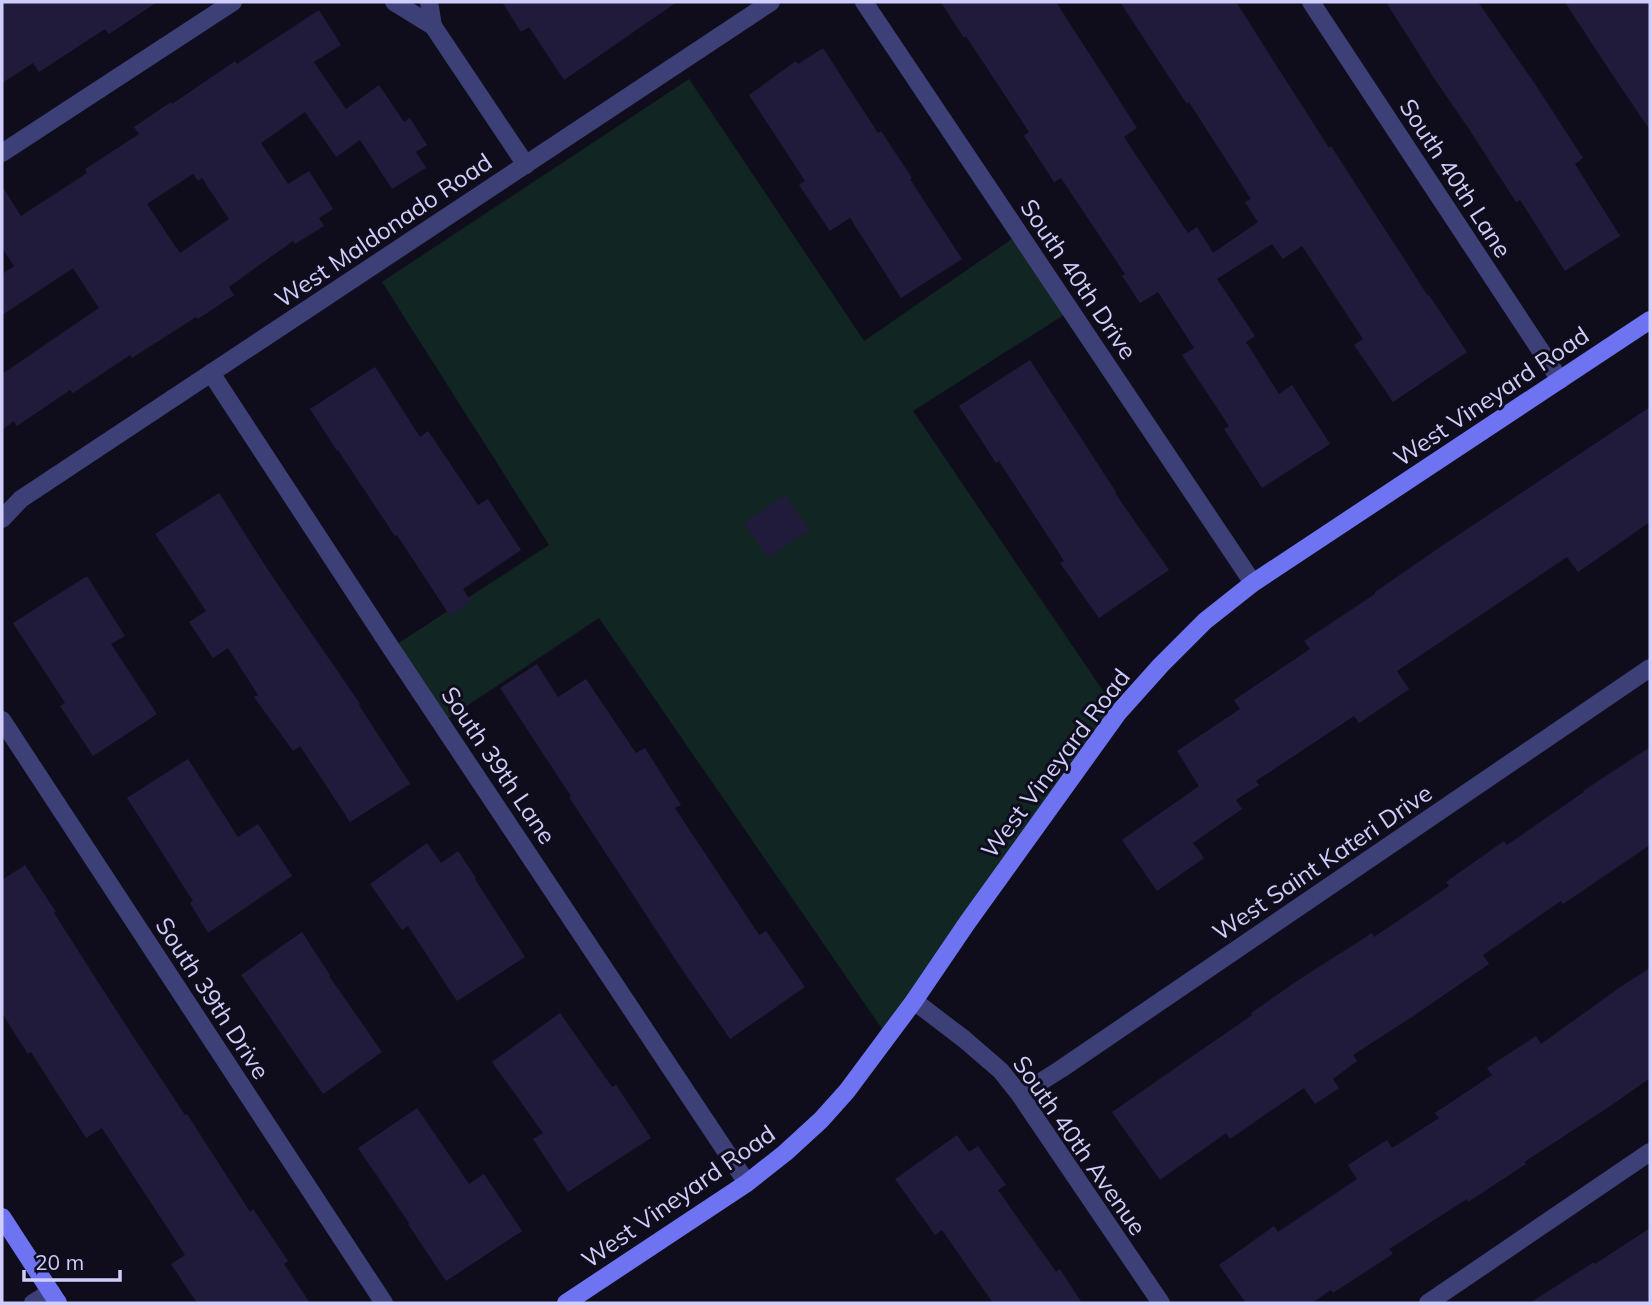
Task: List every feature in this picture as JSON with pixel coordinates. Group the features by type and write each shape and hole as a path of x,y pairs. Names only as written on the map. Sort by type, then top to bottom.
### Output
{"street":[{"path":"2,153 233,2"},
{"path":"394,2 433,26"},
{"path":"429,2 433,26 526,165"},
{"name":"West Maldonado Road","path":"2,519 21,499 771,2"},
{"name":"South 40th Drive","path":"864,2 1253,583"},
{"name":"South 40th Lane","path":"1311,2 1560,380"},
{"name":"West Vineyard Road","path":"566,1303 747,1183 821,1120 847,1091 914,1001 1118,713 1205,621 1253,583 1650,320"},
{"name":"South 39th Lane","path":"211,373 747,1183"},
{"name":"West Maldonado Road","path":"2,503 21,499"},
{"name":"West Saint Kateri Drive","path":"1020,1095 1650,668"},
{"name":"South 39th Drive","path":"2,720 384,1303"},
{"name":"South 40th Avenue","path":"914,1001 1001,1071 1161,1303"},
{"path":"1428,1303 1650,1152"},
{"path":"2,1217 54,1297 33,1303"}],"green space":[{"path":"689,79 864,341 1019,234 1070,311 913,411 1118,713 887,1036 599,618 441,723 391,648 549,545 382,282"}],"building":[{"path":"2,2 157,2 109,34 105,29 39,72 33,63 2,83"},
{"path":"502,2 677,2 564,80 529,27 521,32"},
{"path":"941,2 1056,2 1137,128 1124,137 1188,233 1197,227 1213,253 1258,222 1245,202 1251,199 1120,2 1236,2 1329,148 1331,146 1467,352 1393,402 1354,345 1363,339 1302,246 1283,259 1272,244 1217,279 1255,336 1246,342 1279,394 1292,385 1330,444 1262,488 1224,429 1229,426 1182,355 1194,348 1158,292 1140,303 1122,276 1125,274 1061,178 1054,182 1024,136 1029,132"},
{"path":"1386,2 1478,2 1583,158 1575,164 1620,236 1565,271 1520,200 1516,202"},
{"path":"1565,2 1650,2 1650,130 1604,62"},
{"path":"319,10 341,45 314,62 346,109 379,85 404,122 410,118 427,145 416,152 426,168 392,189 360,140 336,157 305,112 261,143 288,184 309,171 333,209 319,218 324,226 295,244 293,241 229,287 234,295 198,319 196,317 132,358 130,355 73,393 70,390 17,426 14,421 2,430 2,374 99,308 73,268 2,315 2,274 14,266 2,248 2,186 21,216 87,173 85,169 139,134 134,127 235,61 237,64","holes":["193,174 198,181 202,178 229,219 180,253 147,204"]},
{"path":"823,48 878,133 881,131 912,178 910,179 962,259 901,298 850,218 830,231 799,185 805,181 749,95 796,61 798,64"},
{"path":"1030,360 1115,493 1169,570 1099,618 1060,563 1064,561 999,461 996,463 959,406"},
{"path":"375,367 420,437 428,431 478,505 488,499 521,550 463,589 471,602 450,616 310,409"},
{"path":"1650,407 1650,522 1578,572 1567,557 1397,671 1409,689 1359,723 1354,716 1256,781 1259,785 1236,800 1242,809 1193,843 1204,858 1157,891 1122,840 1199,786 1177,751 1240,709 1234,700 1310,649 1304,641"},
{"path":"219,493 410,784 350,822 300,746 293,751 254,697 258,695 228,648 213,658 189,622 206,611 155,534"},
{"path":"785,495 809,530 768,558 744,523"},
{"path":"87,576 125,636 111,644 157,714 93,756 60,706 65,703 13,623"},
{"path":"537,664 558,697 586,679 636,753 645,748 681,805 675,808 759,935 766,931 805,987 730,1039 599,843 500,688"},
{"path":"1650,747 1650,845 1563,904 1561,901 1483,955 1489,964 1353,1055 1357,1061 1333,1079 1339,1088 1315,1104 1304,1088 1230,1139 1226,1133 1160,1180 1112,1112 1300,979 1372,933 1374,937 1449,886 1446,882 1504,841 1507,845"},
{"path":"188,759 238,837 258,824 292,876 208,933 190,903 193,901 127,798"},
{"path":"427,843 441,863 458,851 525,957 457,1001 408,926 402,930 370,884"},
{"path":"25,865 185,1115 187,1114 250,1212 253,1209 288,1261 284,1264 310,1303 197,1303 171,1264 185,1255 102,1128 86,1138 31,1052 28,1054 2,1013 2,880"},
{"path":"302,932 382,1052 323,1094 241,975"},
{"path":"1650,968 1650,1078 1468,1202 1467,1199 1389,1249 1393,1254 1333,1293 1331,1290 1312,1303 1246,1303 1219,1265 1274,1226 1278,1232 1357,1179 1348,1165 1387,1140 1392,1148 1439,1118 1435,1113 1492,1075 1487,1068 1536,1036 1541,1044"},
{"path":"560,1013 612,1087 616,1085 651,1138 568,1192 533,1139 543,1133 492,1062"},
{"path":"417,1108 469,1184 484,1174 522,1231 446,1281 358,1148"},
{"path":"957,1135 969,1152 978,1146 1006,1185 998,1190 1056,1272 1060,1269 1082,1303 993,1303 942,1230 935,1235 895,1179"},
{"path":"1650,1228 1650,1303 1530,1303 1594,1262 1595,1264"}]}
